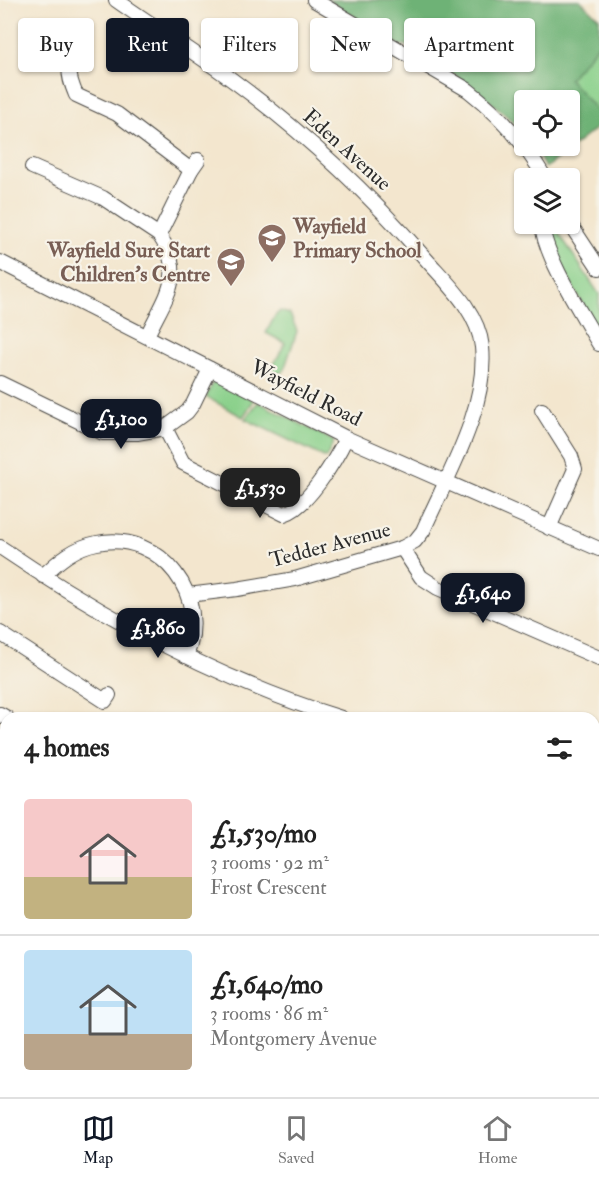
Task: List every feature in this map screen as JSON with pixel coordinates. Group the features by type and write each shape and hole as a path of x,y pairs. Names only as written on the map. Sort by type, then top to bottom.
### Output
{"street":[{"name":"Eden Avenue","path":"116,0 239,85 294,128 385,212 441,275 475,318 480,332 482,374 477,401 445,482"},
{"path":"314,0 468,90 508,125 539,168"},
{"path":"70,72 76,95 117,114 194,165 159,235"},
{"path":"32,167 103,198 159,235 167,246 172,259 173,279 147,336"},
{"path":"544,234 555,263 599,344"},
{"path":"577,234 597,261"},
{"name":"Wayfield Road","path":"0,262 346,438 599,549"},
{"path":"0,383 103,433 137,434 165,428 187,412 201,390 210,369"},
{"path":"543,418 571,456 575,469 549,528"},
{"path":"165,428 183,463 284,514 292,512 326,473 346,438"},
{"name":"Tedder Avenue","path":"188,595 295,579 402,548 415,541 423,531 445,482"},
{"path":"43,576 66,556 99,542 133,544 151,552 168,564 183,583 188,595 193,627 186,656"},
{"path":"0,547 43,576 111,616 186,656 246,684 321,712"},
{"path":"402,548 421,578 438,588 599,658"},
{"path":"0,633 105,701 109,695"}],"green space":[{"path":"328,0 580,0 599,18 599,44 569,79 579,90 514,90 514,123 483,96 450,72 535,72 535,18 404,18 404,45 400,46 392,41 392,18 356,18"},
{"path":"599,44 599,113 568,79"},
{"path":"580,91 599,113 599,126 580,141"},
{"path":"538,156 560,156 545,168"},
{"path":"550,234 560,234 599,294 599,332 577,294 553,247"},
{"path":"280,311 290,314 297,331 284,370 276,374 270,372 285,343 266,333"},
{"path":"214,380 254,400 243,417 206,397"},
{"path":"258,402 334,441 326,458 245,419"}],"place":[{"name":"Wayfield Primary School","path":"272,264"},
{"name":"Wayfield Sure Start Children’s Centre","path":"231,288"}]}
